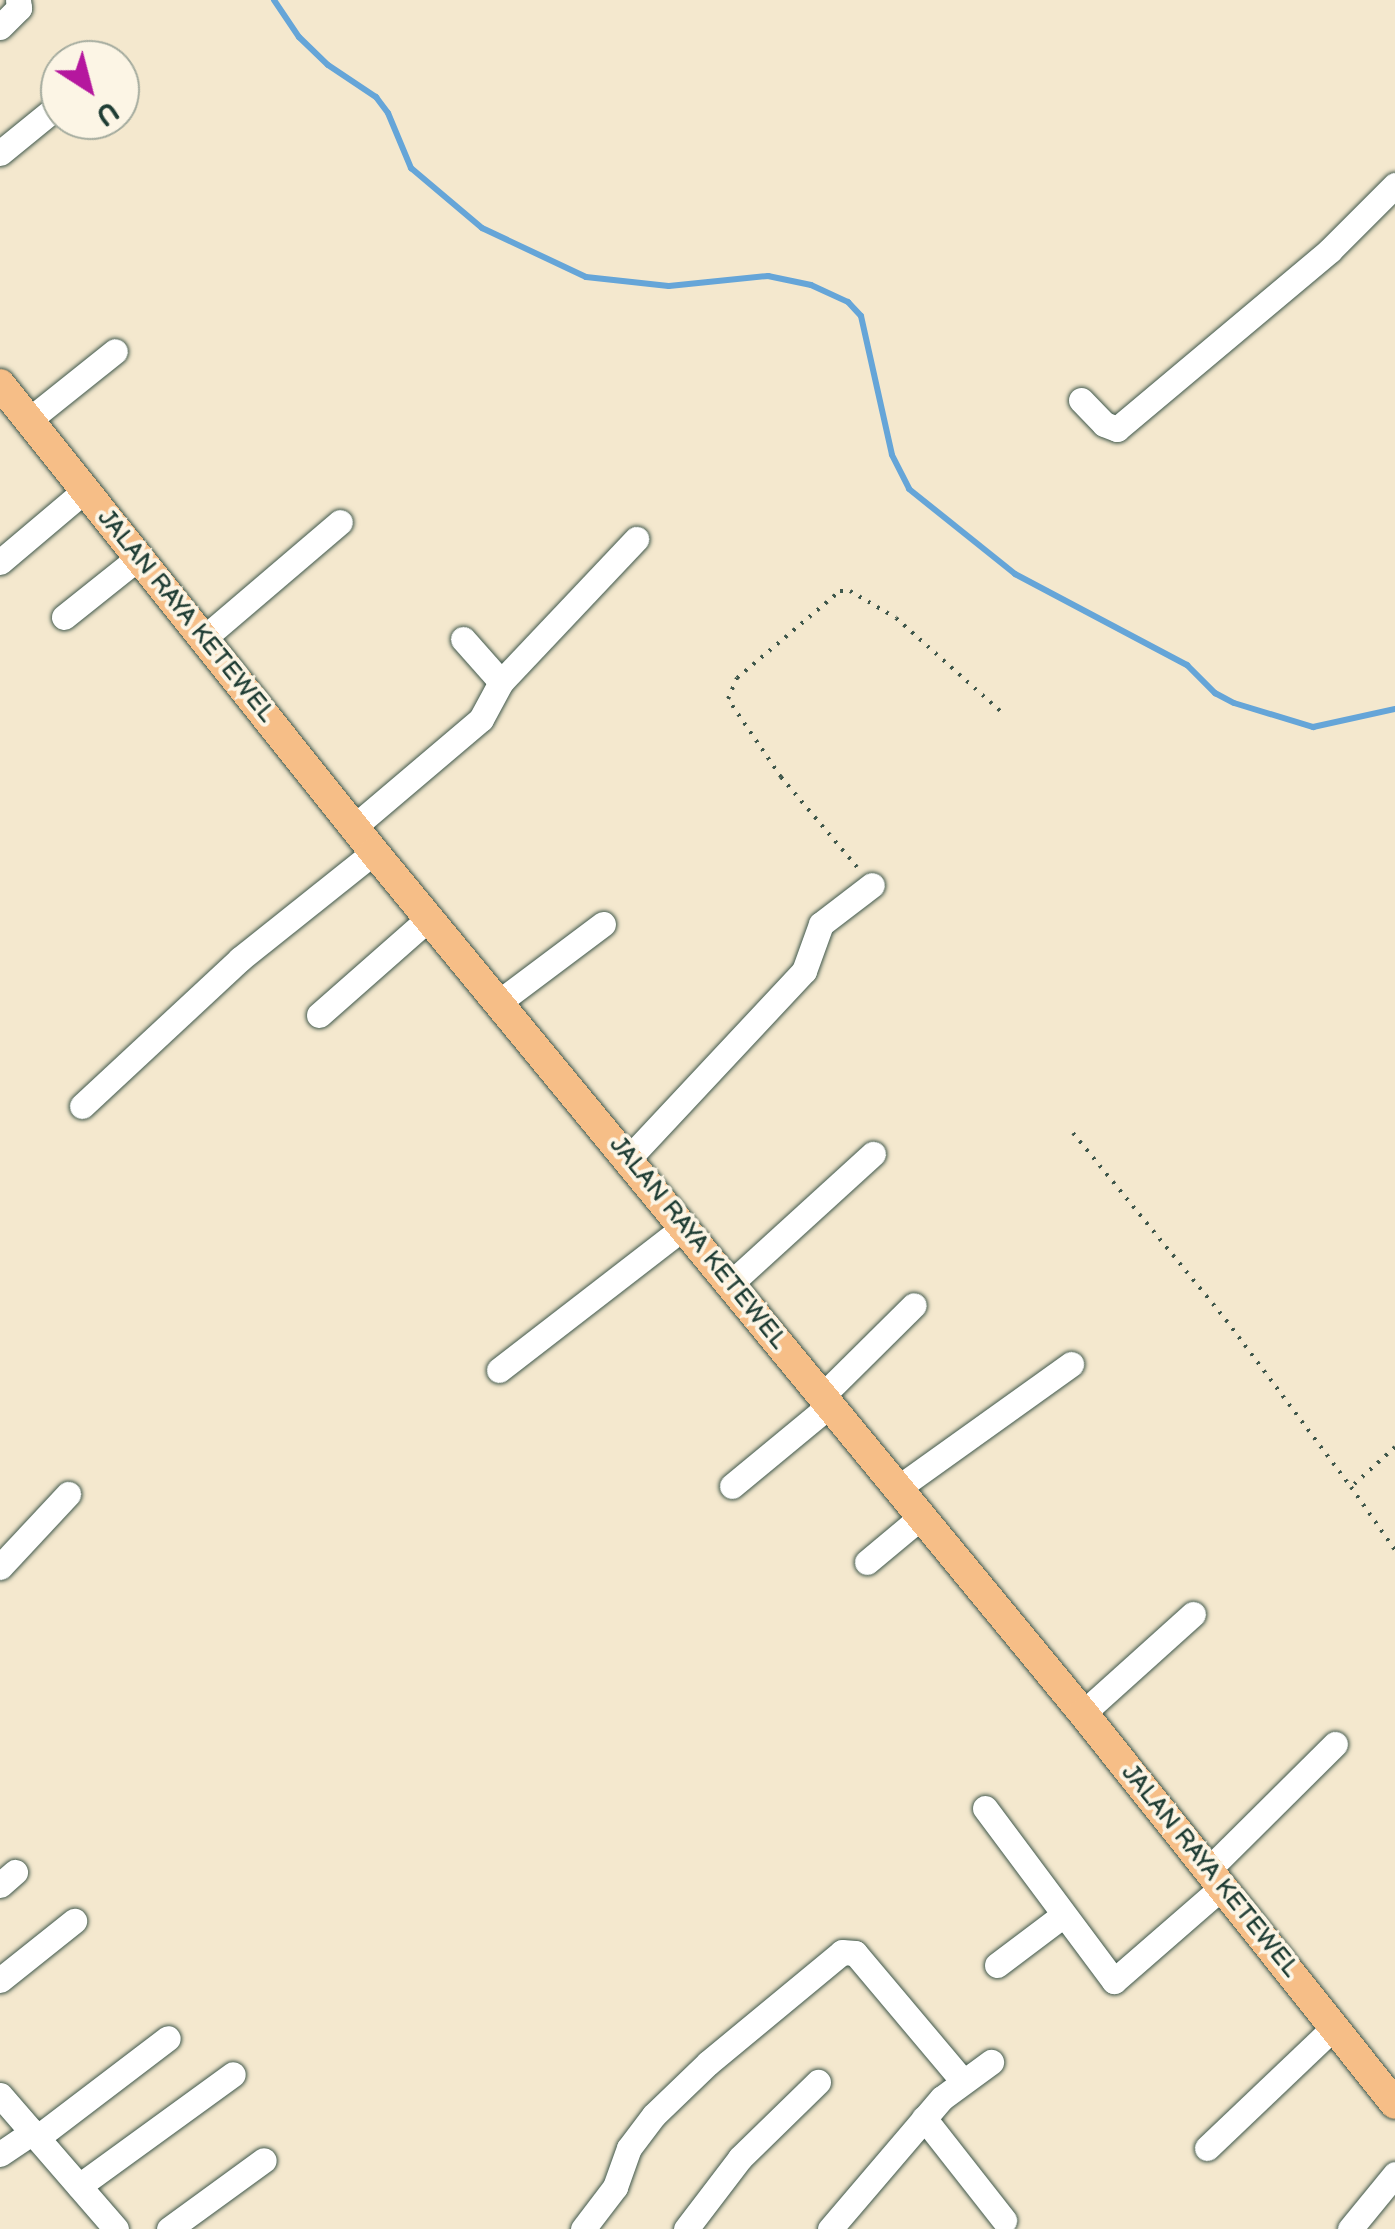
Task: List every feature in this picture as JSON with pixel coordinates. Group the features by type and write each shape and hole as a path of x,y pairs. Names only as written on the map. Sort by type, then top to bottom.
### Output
{"main road":[{"name":"JALAN RAYA KETEWEL","path":"0,384 374,852 1083,1713 1395,2104"}],"street":[{"path":"0,27 19,8 18,0"},
{"path":"0,154 40,121"},
{"path":"1081,400 1104,424 1117,429 1330,250 1395,185"},
{"path":"29,420 115,351"},
{"path":"0,562 84,491"},
{"path":"203,639 340,522"},
{"path":"354,826 480,720 501,682 636,538"},
{"path":"64,617 138,558"},
{"path":"463,639 501,682"},
{"path":"82,1106 240,959 374,852"},
{"path":"629,1158 804,971 822,924 872,885"},
{"path":"319,1015 429,918"},
{"path":"499,1002 602,924"},
{"path":"731,1283 873,1154"},
{"path":"499,1370 685,1226"},
{"path":"732,1486 826,1400 914,1305"},
{"path":"898,1488 1071,1364"},
{"path":"0,1567 68,1494"},
{"path":"867,1562 921,1517"},
{"path":"1083,1713 1193,1614"},
{"path":"985,1808 1062,1916 1112,1980 1118,1981 1334,1744"},
{"path":"997,1965 1062,1916"},
{"path":"0,1980 74,1922"},
{"path":"583,2229 615,2187 629,2148 654,2116 708,2063 842,1952 855,1953 962,2080"},
{"path":"1207,2148 1334,2027"},
{"path":"0,2154 36,2134 168,2038"},
{"path":"830,2229 924,2118 962,2080 991,2062"},
{"path":"79,2186 233,2074"},
{"path":"686,2229 740,2158 818,2082"},
{"path":"0,2095 116,2229"},
{"path":"924,2118 1004,2220"},
{"path":"169,2229 264,2160"},
{"path":"1350,2229 1395,2174"}],"path":[{"path":"872,885 782,777 728,698 731,684 840,591 850,591 896,618 1006,715"},
{"path":"1073,1134 1226,1320 1395,1550"},
{"path":"1351,1487 1395,1447"}],"waterway":[{"path":"274,0 299,37 328,65 376,97 388,113 411,168 482,228 586,277 669,286 768,276 811,285 848,302 861,316 892,455 909,489 1015,574 1187,665 1215,693 1234,703 1313,727 1395,709"}]}
